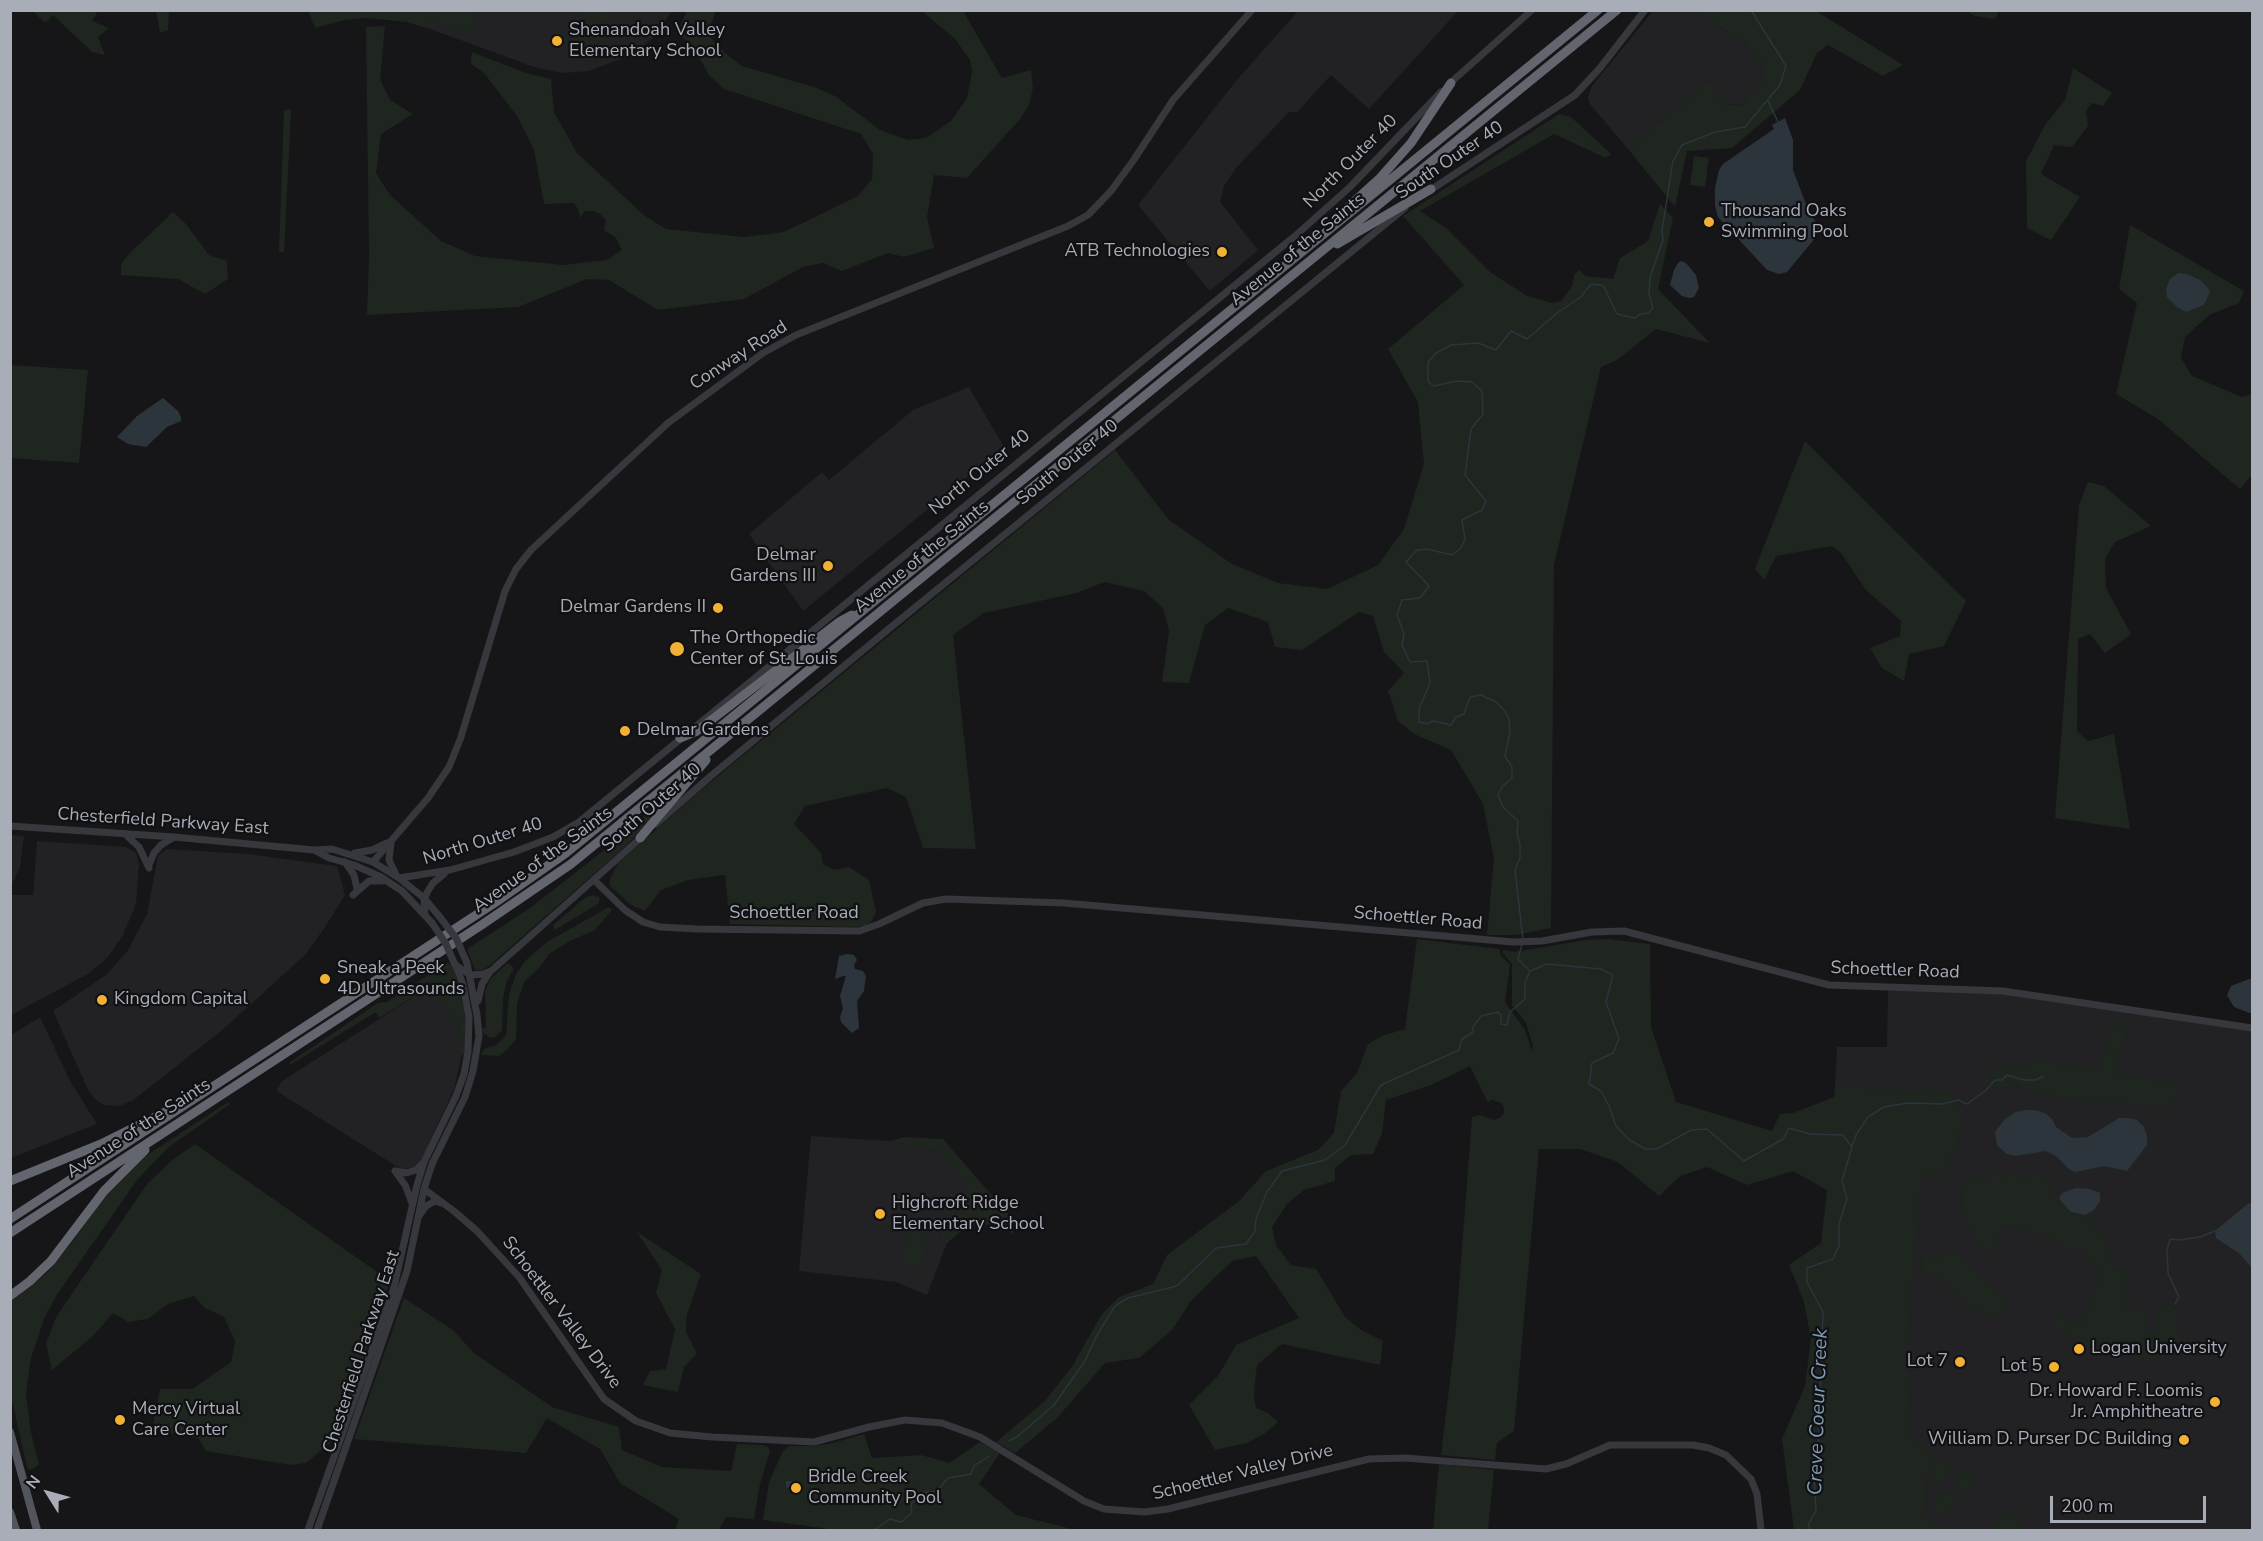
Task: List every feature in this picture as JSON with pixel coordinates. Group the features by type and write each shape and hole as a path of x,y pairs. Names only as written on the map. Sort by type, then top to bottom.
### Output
{"highway":[{"name":"Avenue of the Saints","path":"10,1219 543,870 597,829 1598,10"},
{"name":"Avenue of the Saints","path":"10,1233 531,893 609,835 1617,10"},
{"path":"1334,225 1348,206 1380,178 1411,143 1451,83"},
{"path":"1322,251 1354,236 1431,189"},
{"path":"680,738 697,731 839,622 872,604"},
{"path":"640,838 719,744"},
{"path":"10,1181 101,1144 188,1103"},
{"path":"10,1296 40,1273 114,1179 157,1137"}],"main road":[{"path":"10,1432 37,1530"},
{"path":"10,1512 16,1530"}],"street":[{"name":"Conway Road","path":"373,862 428,798 449,767 505,591 516,569 531,550 668,423 763,353 796,335 1068,226 1088,215 1111,192 1173,100 1252,10"},
{"name":"North Outer 40","path":"398,878 450,870 524,848 568,829 603,803 1316,218 1351,186 1451,83 1532,10"},
{"name":"South Outer 40","path":"491,971 712,775 1371,235 1431,189 1575,95 1593,76 1645,10"},
{"name":"Chesterfield Parkway East","path":"10,826 174,837 314,850 332,849 348,853 373,862 424,899 440,916 456,939 467,963 471,975 479,1036 470,1082 432,1164 424,1189 407,1271 317,1530"},
{"path":"125,834 139,847 149,867 154,853 161,845 174,837"},
{"path":"348,853 372,850 392,840"},
{"path":"392,840 389,860 398,878"},
{"name":"Chesterfield Parkway East","path":"308,1530 393,1291 424,1162 456,1096 468,1052 469,1017 457,967 446,944 425,915 402,891 387,881 368,870 329,858 314,850"},
{"path":"345,862 354,875 355,892 369,881 387,881"},
{"path":"425,915 424,899 433,883 450,870"},
{"name":"Schoettler Road","path":"594,880 625,910 644,922 660,927 859,931 923,903 946,899 1064,903 1503,941 1542,941 1592,932 1624,931 1829,985 2003,991 2253,1028"},
{"path":"457,967 471,975 491,971"},
{"path":"477,1012 478,995 491,971"},
{"path":"413,1206 409,1193 395,1171 406,1173 416,1170 424,1162"},
{"name":"Schoettler Valley Drive","path":"424,1189 486,1240 519,1277 604,1399 636,1421 670,1432 721,1438 814,1442 869,1426 905,1420 942,1423 980,1437 1084,1501 1104,1509 1124,1512 1168,1509 1369,1459 1406,1458 1534,1469 1557,1467 1604,1447 1620,1444 1693,1445 1726,1455 1751,1479 1757,1494 1761,1530"},
{"path":"418,1218 426,1206 435,1201 442,1203"}],"shaded area":[{"path":"1999,10 1995,19 1975,16 1966,11"},
{"path":"33,11 98,11 92,21 109,28 98,37 105,55 92,52 53,15 45,23"},
{"path":"156,11 169,11 168,30 160,33"},
{"path":"308,11 430,11 430,29 407,22 367,18 344,20 315,28"},
{"name":"Shenandoah Valley Elementary School","path":"430,11 672,11 656,35 634,54 589,71 563,73 537,68 430,29"},
{"path":"436,11 469,11 475,21 475,30 464,33 436,23"},
{"path":"588,11 609,11 604,25 597,23 606,27 604,31 609,33 607,36 584,28 587,18 582,27 587,13 590,12"},
{"path":"687,11 716,11 707,34 725,53 742,66 814,87 835,96 880,130 908,140 926,138 951,121 967,98 972,71 970,60 955,39 922,11 963,11 1002,78 1031,70 1033,88 1029,105 1020,119 967,178 934,175 927,217 934,248 904,257 888,253 842,271 823,263 803,267 744,299 658,310 609,280 587,279 518,307 367,315 369,255 366,27 385,26 380,79 390,100 413,114 381,134 376,173 390,195 441,241 475,256 563,265 607,260 622,250 616,238 604,230 606,220 600,214 585,211 580,218 574,203 544,204 534,150 517,116 484,73 471,64 472,52 526,73 551,79 554,112 577,153 645,216 666,229 744,237 784,232 858,196 872,179 873,154 861,134 724,89 709,75 692,45 677,33"},
{"path":"1298,11 1458,11 1369,109 1331,75 1297,112 1289,112 1236,168 1224,186 1220,202 1258,250 1210,291 1138,205 1236,81"},
{"path":"1653,11 1703,11 1713,23 1746,44 1765,67 1763,84 1744,104 1726,105 1708,81 1628,149 1590,104 1588,98 1592,86"},
{"path":"1703,11 1816,11 1903,65 1883,76 1828,45 1817,53 1800,90 1732,148 1687,151 1675,207 1628,149 1708,81 1726,105 1744,104 1763,83 1764,67 1746,44 1713,23"},
{"path":"586,30 607,40 587,47 579,47 573,39 576,37 578,40 581,39 580,34"},
{"path":"2073,68 2112,93 2103,106 2092,103 2086,111 2088,126 2072,147 2054,145 2041,174 2080,197 2051,240 2027,228 2026,161 2045,125 2065,100"},
{"path":"284,110 291,110 284,252 279,252"},
{"path":"1559,114 1571,117 1611,154 1606,158 1554,134 1420,211 1446,228 1490,272 1527,296 1553,303 1561,301 1566,295 1573,284 1574,275 1579,270 1585,276 1613,279 1620,258 1648,241 1660,204 1673,218 1658,289 1710,343 1656,329 1617,360 1601,367 1554,565 1551,928 1516,935 1487,935 1494,859 1483,804 1451,750 1414,734 1398,721 1388,691 1404,673 1384,652 1373,616 1359,612 1302,650 1275,647 1268,622 1228,608 1205,625 1189,683 1162,682 1169,631 1163,608 1144,591 1104,582 1077,593 984,613 953,635 976,849 923,848 906,797 887,788 805,806 794,824 821,853 823,864 834,870 849,867 869,880 876,912 872,921 866,925 855,927 730,924 725,875 688,880 661,890 645,911 631,905 610,886 610,879 618,863 701,790 1115,450 1169,520 1232,564 1278,583 1327,589 1378,565 1404,529 1424,464 1418,402 1388,349 1464,285 1403,216"},
{"path":"1785,118 1793,140 1793,170 1809,212 1820,228 1816,237 1787,272 1779,274 1767,270 1718,217 1715,206 1715,188 1719,170 1723,164 1774,129 1772,125"},
{"path":"1694,156 1709,158 1705,187 1690,185"},
{"path":"173,212 186,224 209,255 227,261 228,279 205,294 178,279 121,275 121,264"},
{"path":"2130,225 2244,291 2239,303 2209,315 2185,337 2181,358 2192,376 2242,397 2252,394 2252,475 2240,489 2158,419 2116,394 2137,303 2119,289"},
{"path":"1681,261 1686,263 1696,275 1699,288 1694,297 1682,296 1670,285 1674,270"},
{"path":"2178,273 2200,280 2206,286 2210,292 2204,305 2186,312 2167,297 2166,289 2170,279"},
{"path":"10,365 88,370 79,463 11,458"},
{"path":"969,387 1004,447 803,611 749,534 822,472 829,480 913,410"},
{"path":"163,398 178,411 181,421 167,427 146,447 128,444 117,437 137,416"},
{"path":"1805,441 1966,601 1944,646 1909,654 1904,681 1882,668 1870,648 1900,636 1901,621 1866,590 1841,553 1832,546 1776,556 1764,580 1755,569"},
{"path":"2088,482 2104,486 2151,526 2115,542 2105,559 2106,588 2131,634 2105,653 2090,634 2078,639 2077,731 2088,741 2114,734 2130,829 2055,818 2079,505"},
{"path":"670,793 673,795 627,845 489,966 482,970 475,970 467,949 530,908 644,819 643,815"},
{"path":"10,835 24,836 20,867 12,884"},
{"path":"37,841 126,847 136,853 139,864 136,904 123,935 108,957 88,974 11,1015 11,895 33,895"},
{"path":"167,849 247,854 337,866 345,895 305,955 220,1032 132,1101 119,1106 104,1105 96,1100 88,1090 53,1011 106,975 127,952 147,914 158,856"},
{"path":"593,895 600,899 598,904 555,930 553,925 586,897"},
{"path":"609,907 612,910 595,930 570,941 549,954 539,968 524,982 517,1004 516,1039 508,1049 499,1056 481,1055 484,1049 496,1045 506,1035 509,995 516,974 526,960 547,942"},
{"path":"1417,939 1499,949 1501,956 1510,965 1505,1002 1525,1030 1532,1051 1533,1046 1526,1023 1512,1005 1512,964 1503,950 1514,952 1586,940 1607,939 1650,944 1651,1027 1676,1102 1772,1131 1780,1114 1793,1113 1834,1097 1835,1087 1949,1091 1957,1107 1963,1111 1961,1129 1941,1175 1922,1176 1905,1357 1912,1441 1938,1457 1925,1481 1924,1509 1942,1530 1794,1530 1782,1439 1805,1386 1811,1339 1804,1302 1789,1265 1821,1243 1827,1190 1793,1171 1747,1185 1707,1167 1680,1176 1659,1196 1618,1162 1580,1149 1539,1149 1514,1431 1497,1443 1495,1460 1441,1455 1455,1339 1472,1117 1480,1115 1494,1120 1500,1118 1504,1113 1501,1103 1491,1100 1488,1103 1470,1066 1431,1085 1386,1100 1382,1134 1373,1154 1351,1155 1335,1168 1335,1181 1304,1190 1287,1204 1272,1227 1276,1245 1291,1265 1316,1269 1345,1317 1361,1330 1383,1341 1380,1365 1282,1344 1257,1365 1254,1394 1256,1408 1268,1413 1278,1422 1264,1434 1247,1443 1215,1450 1189,1405 1218,1376 1236,1345 1299,1318 1256,1256 1232,1261 1191,1301 1172,1330 1139,1358 1105,1363 1057,1418 1015,1453 996,1442 1045,1401 1073,1365 1101,1315 1119,1297 1153,1284 1167,1255 1239,1201 1266,1171 1318,1150 1334,1133 1341,1091 1357,1073 1368,1044 1382,1036 1405,1029"},
{"path":"854,955 857,960 854,965 855,969 863,971 866,976 864,991 857,1001 859,1028 852,1033 841,1022 840,1017 843,1008 840,996 846,976 835,979 839,956"},
{"path":"448,962 454,968 464,1009 467,1029 465,1055 462,1055 460,1027 425,990 379,1018 376,1012 290,1065 290,1062 378,1003 387,1002"},
{"path":"508,963 514,968 507,981 503,998 502,1030 494,1038 489,1037 483,1033 482,1029 486,1027 485,992 490,979"},
{"path":"2252,978 2252,1014 2234,1007 2227,995 2231,986"},
{"name":"Logan University","path":"1888,989 2007,994 2252,1031 2252,1530 1890,1530 1831,1168 1837,1047 1887,1047"},
{"path":"425,990 460,1027 463,1049 454,1089 420,1163 413,1168 401,1169 278,1092 277,1089 282,1081"},
{"path":"2126,1015 2128,1020 2119,1058 2114,1062 2113,1069 2122,1076 2134,1075 2173,1085 2177,1090 2174,1105 2138,1105 2036,1094 2015,1083 2008,1089 1998,1086 1991,1090 1984,1083 1995,1067 2003,1065 2017,1069 2027,1067 2038,1059 2048,1060 2064,1070 2074,1066 2092,1069 2101,1066 2109,1031 2117,1024 2120,1016"},
{"path":"40,1017 70,1081 97,1124 11,1158 11,1035"},
{"path":"228,1102 230,1104 169,1147 137,1180 56,1296 44,1319 31,1358 26,1393 31,1432 39,1465 30,1470 27,1467 11,1396 10,1302 46,1274 74,1240 102,1199 144,1157"},
{"path":"2025,1110 2045,1113 2056,1127 2072,1138 2088,1137 2119,1118 2137,1120 2144,1127 2147,1145 2127,1171 2104,1166 2076,1172 2070,1170 2057,1157 2046,1151 2016,1156 2007,1154 1997,1145 1995,1132 2005,1119 2016,1112"},
{"name":"Highcroft Ridge Elementary School","path":"811,1136 889,1141 939,1151 969,1185 963,1206 948,1222 939,1237 947,1243 927,1295 896,1282 799,1271"},
{"path":"906,1137 943,1139 1009,1215 1014,1234 996,1224 967,1226 947,1243 939,1237 948,1222 963,1206 968,1185 939,1151 889,1141"},
{"path":"195,1144 390,1281 337,1437 306,1463 291,1465 206,1451 198,1438 152,1430 160,1389 192,1389 231,1362 235,1341 224,1317 205,1308 194,1296 168,1304 148,1319 128,1322 113,1313 93,1336 52,1370 46,1344 56,1317 147,1184 171,1161"},
{"path":"1989,1168 2000,1177 2011,1172 2019,1174 2023,1179 2039,1175 2053,1178 2053,1186 2049,1192 2071,1212 2085,1215 2099,1228 2106,1238 2112,1259 2122,1271 2131,1276 2123,1300 2126,1306 2144,1313 2150,1330 2157,1333 2159,1326 2155,1319 2160,1308 2165,1303 2176,1311 2179,1340 2172,1350 2160,1358 2143,1361 2132,1358 2103,1342 2092,1343 2089,1347 2051,1326 2056,1316 2061,1313 2070,1322 2081,1322 2089,1311 2089,1300 2095,1286 2102,1279 2082,1250 2075,1248 2068,1250 2046,1234 2032,1234 2012,1226 2001,1230 1999,1245 1986,1253 1976,1242 1962,1208 1965,1181 1970,1176 1988,1183 1991,1180 1988,1175"},
{"path":"2076,1188 2090,1189 2100,1193 2100,1201 2094,1210 2085,1215 2071,1212 2059,1199 2062,1193"},
{"path":"2249,1203 2252,1204 2252,1268 2240,1254 2216,1238 2215,1231"},
{"path":"908,1216 937,1220 936,1226 929,1226 919,1269 911,1268 904,1263 902,1258"},
{"path":"637,1232 701,1274 687,1315 686,1332 697,1354 684,1367 678,1392 643,1385 650,1371 666,1369 675,1329 656,1293 662,1270"},
{"path":"1951,1249 1990,1284 2007,1303 2003,1316 1989,1315 1976,1310 1957,1296 1944,1281 1935,1276 1922,1274 1924,1254 1936,1257 1944,1255"},
{"path":"404,1298 453,1330 474,1353 552,1407 619,1427 622,1450 662,1467 731,1471 737,1444 768,1447 770,1451 760,1484 754,1519 726,1517 719,1530 675,1530 679,1519 620,1483 600,1449 547,1418 526,1453 354,1439"},
{"path":"864,1434 872,1458 921,1455 949,1463 980,1442 1000,1453 979,1484 1016,1515 1076,1530 836,1530 763,1520 769,1482 783,1451 789,1446 833,1443"},
{"path":"1940,1458 1953,1465 1941,1486 1929,1479"},
{"path":"1439,1464 1494,1470 1488,1530 1433,1530"},
{"path":"1965,1467 1976,1475 1960,1498 1949,1490"},
{"name":"Bridle Creek Community Pool","path":"786,1481 800,1482 799,1495 792,1495 792,1488 786,1487"},
{"path":"1942,1489 1958,1500 1946,1518 1930,1507"},
{"path":"2001,1513 2022,1513 2022,1530 1992,1530 1993,1523"}],"waterway":[{"name":"Creve Coeur Creek","path":"1523,940 1515,870 1520,858 1518,821 1503,807 1498,795 1502,787 1512,778 1512,767 1505,756 1510,732 1509,719 1496,702 1481,695 1470,697 1464,714 1456,717 1451,725 1433,721 1427,724 1419,722 1419,709 1430,683 1427,661 1410,662 1402,645 1404,634 1397,615 1402,600 1420,598 1429,586 1406,562 1417,550 1427,549 1452,555 1461,548 1465,539 1462,520 1482,510 1486,501 1465,475 1471,429 1483,414 1482,391 1472,382 1457,381 1434,386 1428,382 1428,362 1436,353 1451,345 1478,343 1496,350 1511,331 1527,339 1557,313 1581,297 1591,284 1604,287 1617,314 1635,318 1640,314 1648,313 1653,308 1649,294 1650,277 1663,240 1662,230 1673,161 1682,145 1715,132 1745,127 1780,85 1786,66 1751,10"},
{"path":"1768,101 1778,122"},
{"name":"Creve Coeur Creek","path":"1522,944 1518,959 1530,971 1547,964 1601,969 1613,975 1606,1002 1619,1039 1613,1053 1592,1063 1589,1084 1601,1091 1616,1126 1628,1139 1645,1149 1657,1149 1691,1130 1707,1129 1744,1161 1783,1139 1789,1128 1810,1134 1843,1135 1852,1147 1842,1181 1847,1199 1839,1224 1839,1246 1833,1259 1807,1268 1807,1282 1823,1312 1818,1451 1814,1473 1816,1511 1809,1523 1809,1530"},
{"path":"1009,1441 1054,1405 1085,1361 1097,1335 1115,1306 1128,1298 1177,1286 1216,1248 1246,1244 1255,1231 1256,1219 1267,1192 1282,1171 1325,1160 1345,1145 1381,1085 1459,1050 1462,1039 1473,1032 1473,1027 1481,1016 1498,1012 1501,1016 1501,1024 1507,1025 1510,1012 1525,999 1525,983 1530,971"},
{"path":"1852,1146 1856,1135 1868,1117 1884,1107 1908,1103 1943,1104 1958,1100 1967,1104 1985,1091 1995,1080 2002,1080 2007,1075 2024,1080 2036,1080 2043,1076"},
{"path":"2175,1304 2179,1297 2168,1273 2167,1250 2170,1239 2200,1237 2215,1231"},
{"path":"874,1530 890,1519 901,1522 912,1513 911,1504 920,1493 937,1491 948,1478 971,1474 974,1466 989,1456"}],"place":[{"name":"Shenandoah Valley Elementary School","path":"557,41"},
{"name":"Thousand Oaks Swimming Pool","path":"1709,222"},
{"name":"ATB Technologies","path":"1222,252"},
{"name":"Delmar Gardens III","path":"828,566"},
{"name":"Delmar Gardens II","path":"718,608"},
{"name":"The Orthopedic Center of St. Louis","path":"677,649"},
{"name":"Delmar Gardens","path":"625,731"},
{"name":"Sneak a Peek 4D Ultrasounds","path":"325,979"},
{"name":"Kingdom Capital","path":"102,1000"},
{"name":"Highcroft Ridge Elementary School","path":"880,1214"},
{"name":"Logan University","path":"2079,1349"},
{"name":"Lot 7","path":"1960,1362"},
{"name":"Lot 5","path":"2054,1367"},
{"name":"Dr. Howard F. Loomis Jr. Amphitheatre","path":"2215,1402"},
{"name":"Mercy Virtual Care Center","path":"120,1420"},
{"name":"William D. Purser DC Building","path":"2184,1440"},
{"name":"Bridle Creek Community Pool","path":"796,1488"}]}
